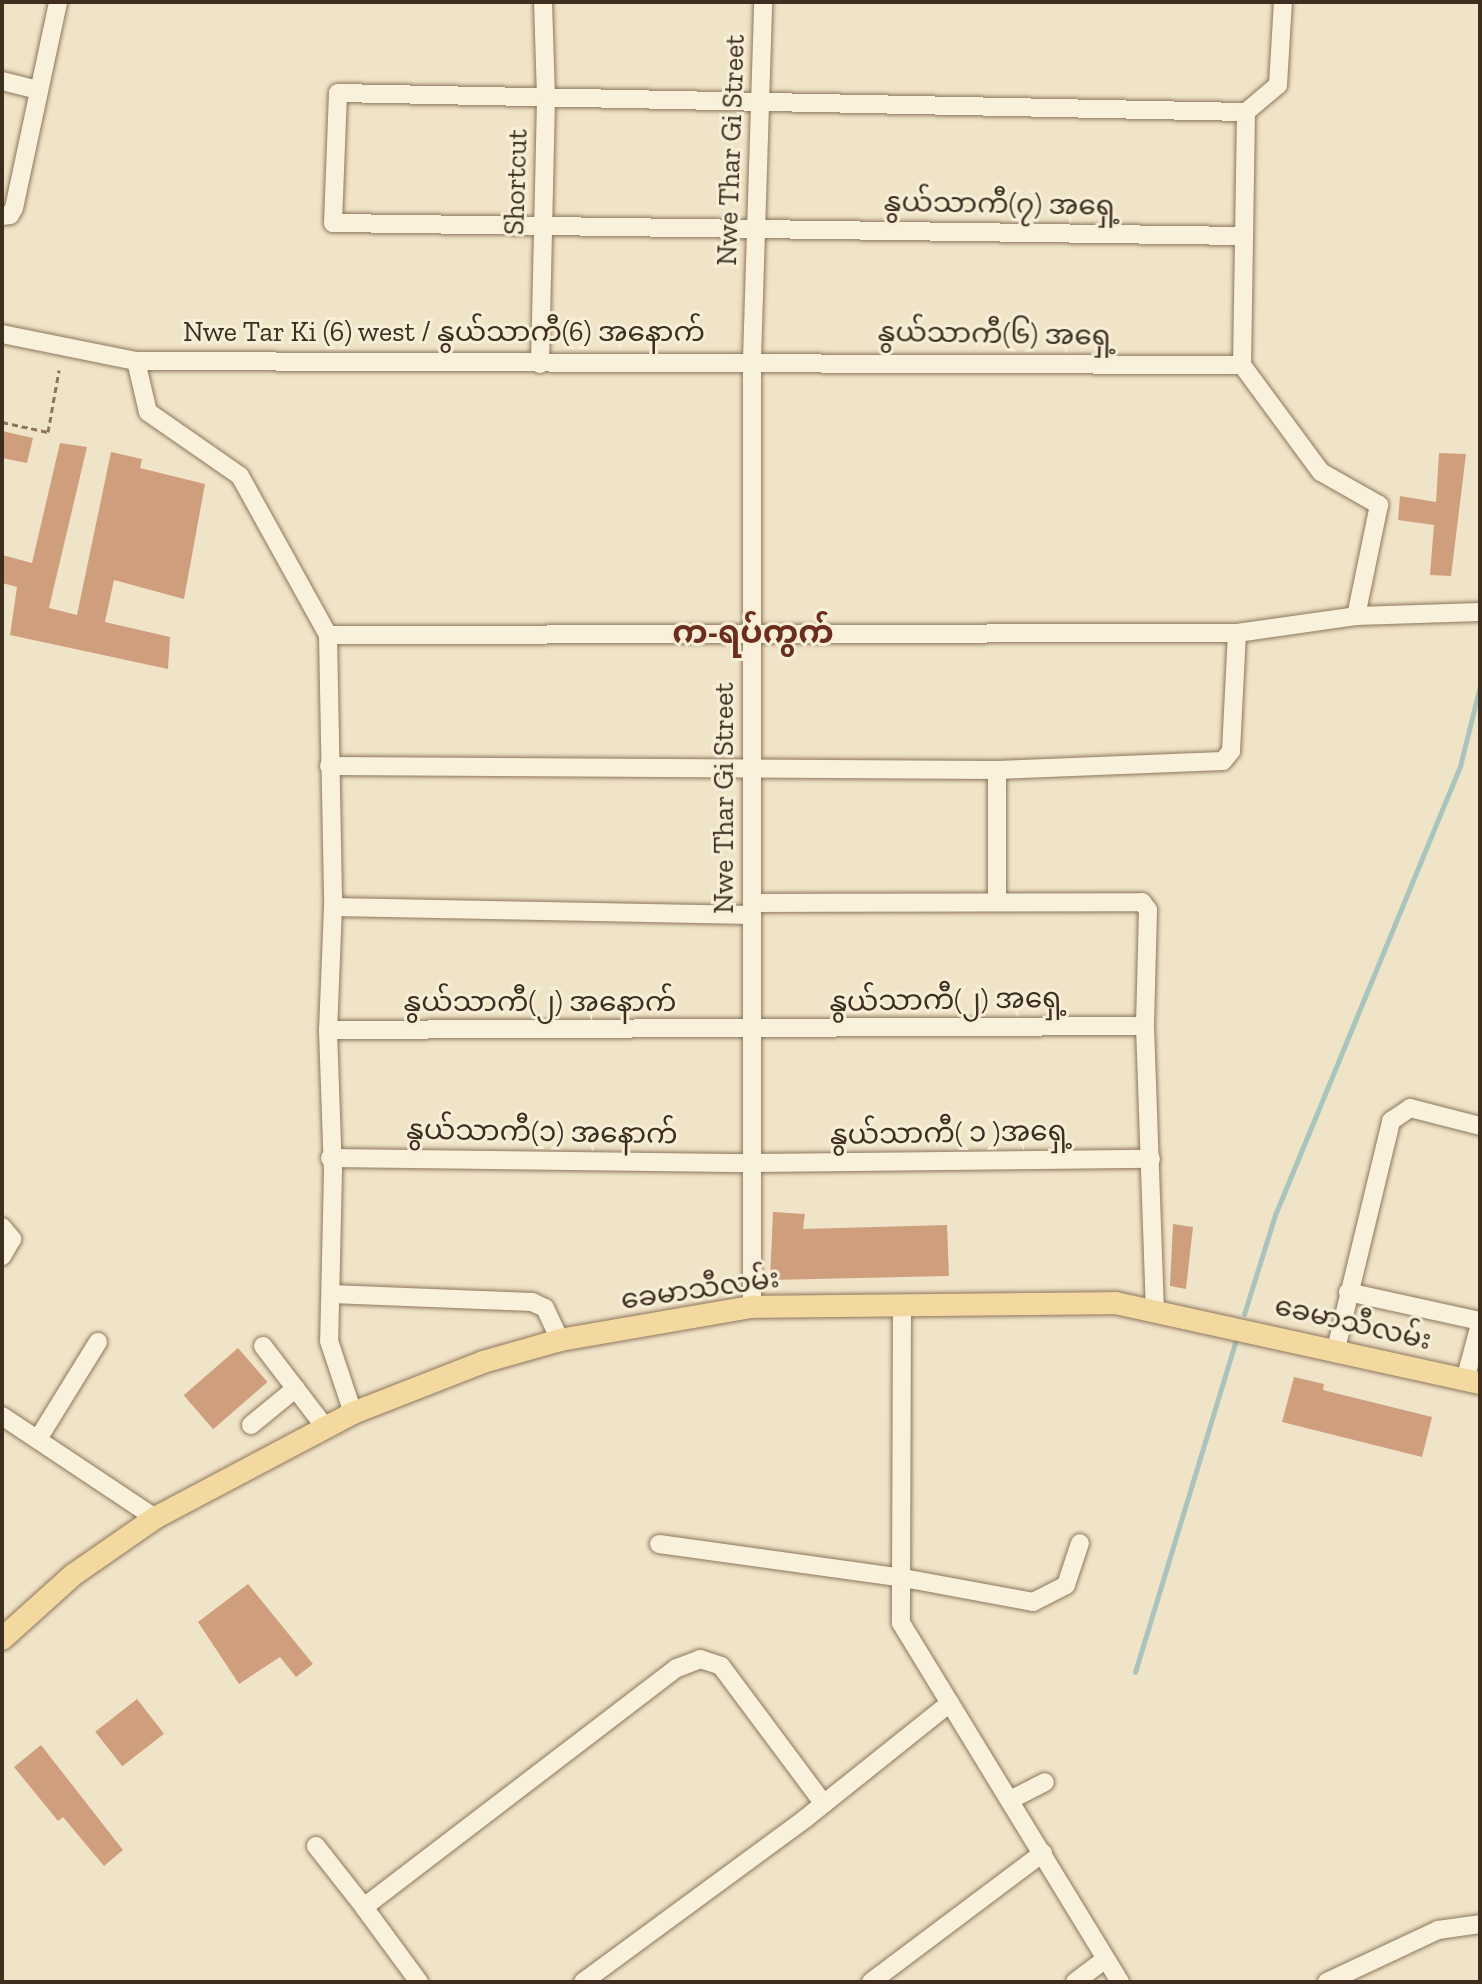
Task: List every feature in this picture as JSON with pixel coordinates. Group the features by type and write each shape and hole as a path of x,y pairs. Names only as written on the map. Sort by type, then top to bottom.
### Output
{"main road":[{"name":"ခေမာသီလမ်း","path":"2,1639 73,1575 155,1518 353,1413 483,1362 560,1340 752,1307 1116,1303 1155,1308 1473,1382"}],"street":[{"path":"2,216 14,208 35,89 58,2"},
{"name":"Shortcut","path":"540,364 546,97 543,2"},
{"name":"Nwe Thar Gi Street","path":"752,1307 752,359 763,2"},
{"path":"546,97 1246,112 1278,85 1283,2"},
{"path":"2,81 35,89"},
{"name":"နွယ်သာကီ(၇) အရှေ့","path":"546,97 338,93 333,223 1244,236"},
{"path":"1246,112 1242,365 1321,472 1379,505 1356,616"},
{"name":"Nwe Tar Ki (6) west / နွယ်သာကီ(6) အနောက်","path":"2,334 136,361 540,364 752,359"},
{"name":"နွယ်သာကီ(၆) အရှေ့","path":"752,359 1242,365"},
{"path":"136,361 148,412 240,476 328,635 333,907 328,1030 330,1332 353,1413"},
{"path":"328,635 751,638 1237,633 1356,616 1476,612"},
{"path":"329,766 997,770 1223,761 1231,751 1237,633"},
{"path":"997,770 997,899"},
{"path":"333,907 752,909 997,899 1142,902 1148,910 1145,1026 1155,1308"},
{"name":"နွယ်သာကီ(၂) အရှေ့","path":"752,1030 1145,1026"},
{"name":"နွယ်သာကီ(၂) အနောက်","path":"328,1030 752,1030"},
{"path":"1336,1349 1391,1121 1410,1108 1480,1126"},
{"name":"နွယ်သာကီ(၁) အနောက်","path":"330,1158 752,1163"},
{"name":"နွယ်သာကီ( ၁ )အရှေ့","path":"752,1163 1151,1159"},
{"path":"2,1256 7,1233"},
{"path":"1348,1292 1480,1323 1473,1382"},
{"path":"331,1294 532,1302 545,1308 560,1340"},
{"path":"902,1305 898,1582 901,1623 1120,1982"},
{"path":"38,1439 98,1342"},
{"path":"263,1346 325,1427"},
{"path":"251,1425 296,1388"},
{"path":"2,1416 155,1518"},
{"path":"659,1544 1033,1602 1066,1585 1080,1543"},
{"path":"364,1907 677,1668 700,1659 721,1666 824,1804"},
{"path":"583,1982 824,1804 950,1703"},
{"path":"1010,1800 1045,1782"},
{"path":"316,1846 419,1982"},
{"path":"871,1982 1043,1853"},
{"path":"1327,1982 1353,1967 1448,1927 1480,1924"},
{"path":"1075,1982 1105,1959"}],"path":[{"path":"2,422 48,432 59,370"}],"building":[{"path":"2,431 33,438 27,463 2,458"},
{"path":"60,443 87,447 49,608 77,615 111,452 142,459 140,468 205,484 184,599 114,580 105,622 170,637 168,669 10,635 17,587 2,583 2,555 32,563"},
{"path":"1439,453 1466,454 1451,576 1430,575 1434,525 1398,520 1400,496 1436,502"},
{"path":"773,1212 805,1214 803,1229 947,1225 949,1276 770,1280"},
{"path":"1173,1224 1193,1227 1186,1289 1170,1286"},
{"path":"238,1348 268,1382 213,1429 184,1395"},
{"path":"1294,1377 1324,1384 1323,1390 1432,1417 1422,1457 1282,1422"},
{"path":"248,1584 313,1664 296,1677 280,1657 239,1684 198,1622"},
{"path":"137,1699 164,1734 122,1766 95,1732"},
{"path":"41,1745 123,1850 104,1866 63,1817 58,1821 14,1767"}],"waterway":[{"path":"1244,1314 1275,1215 1460,766 1480,686"},
{"path":"1135,1672 1237,1337"}],"district":[{"name":"က-ရပ်ကွက်","path":"753,632"}]}
